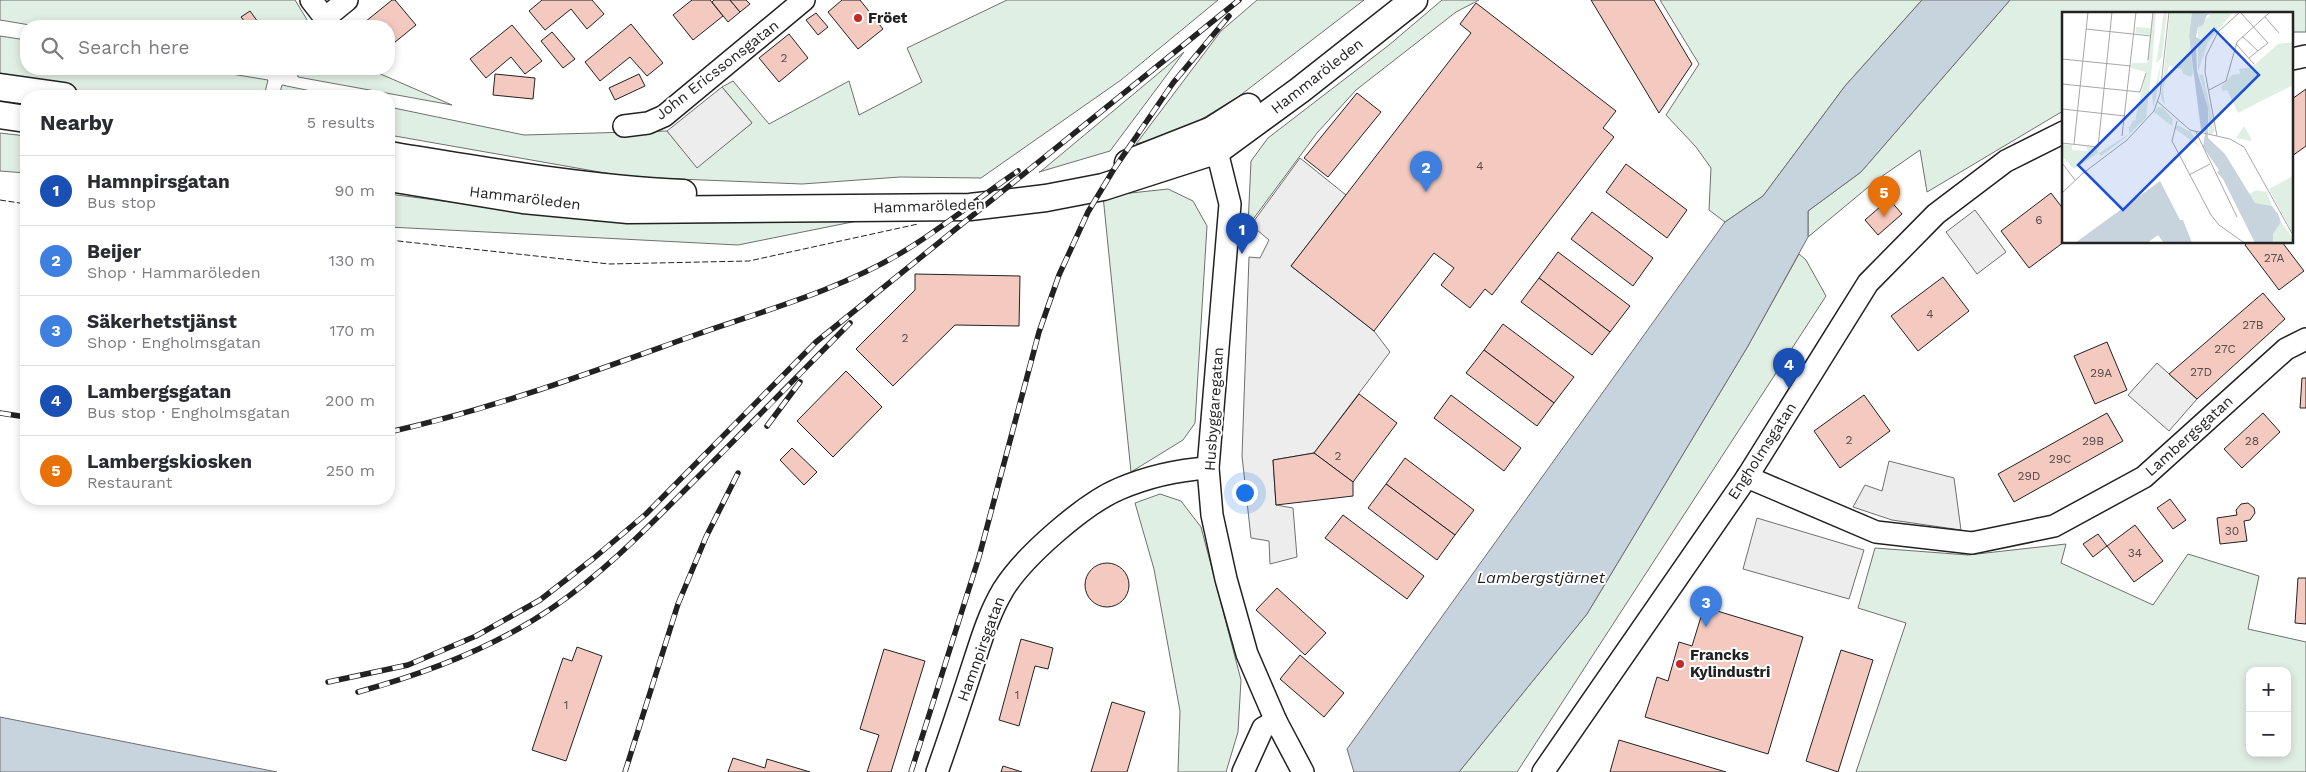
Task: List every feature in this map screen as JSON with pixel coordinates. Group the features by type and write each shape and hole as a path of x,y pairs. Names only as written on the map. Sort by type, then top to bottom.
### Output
{"main road":[{"name":"Hammaröleden","path":"395,156 526,178 626,190 725,195 985,193 1007,188 1061,183 1215,140 1225,124 1292,77 1390,0"},
{"name":"Hammaröleden","path":"395,179 523,200 628,210 970,207 1046,198 1103,187 1215,140 1300,90 1414,0"},
{"path":"0,87 21,90"},
{"path":"0,115 20,118"}],"street":[{"path":"311,0 326,18 347,0"},
{"name":"John Ericssonsgatan","path":"624,126 648,123 664,116 804,0"},
{"name":"Engholmsgatan","path":"1543,772 1747,477 1868,283 1936,214 2006,161 2062,133"},
{"name":"Husbyggaregatan","path":"1215,140 1230,204 1208,468 1212,514 1226,579 1247,654 1276,721 1304,772"},
{"name":"Lambergsgatan","path":"1747,477 1876,532 1972,543 2054,526 2144,477 2286,349 2306,338"},
{"name":"Hamnpirsgatan","path":"937,772 985,630 1003,590 1022,564 1066,524 1118,489 1160,475 1208,468"},
{"path":"1243,772 1263,728 1276,721"}],"green space":[{"path":"0,0 295,0 307,20 20,20 20,23 0,20"},
{"path":"1007,0 1218,0 1121,80 981,178 900,177 802,184 628,177 395,136 395,108 524,135 667,131 697,167 752,123 722,87 733,81 769,124 849,81 859,115 922,82 907,48"},
{"path":"1257,0 1364,0 1238,97 1182,131 1136,144 1221,31"},
{"path":"1442,0 1479,0 1456,12 1356,90 1317,133 1248,226 1251,161 1268,138 1389,45"},
{"path":"1660,0 1922,0 1845,86 1763,196 1725,222 1709,210 1711,168 1696,147 1666,115 1699,64"},
{"path":"2010,0 2306,0 2306,32 2294,32 2294,12 2062,12 2062,112 1927,192 1920,150 1878,179 1808,237 1808,211 1861,172"},
{"path":"0,36 20,39 20,75 238,75 268,80 266,90 76,90 0,77"},
{"path":"1184,52 1110,151 1041,172"},
{"path":"298,75 383,75 452,105 395,95 395,90 370,90 298,77"},
{"path":"282,85 306,90 281,90"},
{"path":"0,133 20,135 20,173 0,171"},
{"path":"1168,189 1193,201 1207,226 1195,423 1183,440 1131,472 1103,196"},
{"path":"395,195 597,221 887,215 738,245 395,227"},
{"path":"1799,254 1806,260 1826,296 1517,772 1459,772 1587,614 1748,346"},
{"path":"1160,494 1181,501 1201,527 1241,680 1238,732 1226,772 1178,772 1180,711 1154,569 1135,503"},
{"path":"2066,544 2061,563 2153,605 2188,554 2259,576 2248,629 2306,642 2306,772 1856,772 1906,623 1858,608 1875,548 1968,555"}],"shaded area":[{"path":"722,87 752,123 697,168 667,131"},
{"path":"1300,158 1346,195 1291,266 1374,331 1390,352 1314,453 1273,460 1276,505 1293,508 1297,557 1270,564 1269,541 1251,538 1242,456 1249,257 1260,258 1269,240 1251,225"},
{"path":"1975,210 2006,252 1977,274 1946,232"},
{"path":"2157,363 2197,399 2169,431 2128,395"},
{"path":"1889,461 1954,478 1961,530 1892,520 1853,507 1865,485 1882,491"},
{"path":"1757,518 1864,550 1849,599 1743,569"}],"water":[{"name":"Lambergstjärnet","path":"1922,0 2010,0 1861,172 1808,211 1808,237 1748,346 1587,614 1459,772 1354,772 1347,749 1725,222 1763,196 1845,86"},
{"path":"0,717 277,772 0,772"}],"building":[{"path":"392,0 395,0 416,25 395,42 395,20 367,20"},
{"path":"542,0 592,0 604,14 587,29 571,9 545,30 529,11"},
{"path":"692,0 710,0 723,16 693,40 673,15"},
{"path":"714,0 730,0 740,12 728,22 712,2"},
{"path":"730,0 746,0 750,4 740,12"},
{"path":"842,0 860,0 883,29 858,49 828,12"},
{"path":"1591,0 1654,0 1692,64 1659,113"},
{"path":"1476,3 1616,111 1603,128 1614,137 1492,295 1485,289 1470,308 1441,285 1454,268 1434,253 1374,331 1291,266 1471,33 1460,24"},
{"path":"250,11 257,20 243,20 241,17"},
{"path":"816,13 828,27 818,35 806,20"},
{"path":"631,24 663,63 647,76 630,57 600,81 585,62"},
{"path":"512,25 542,61 525,74 511,57 486,78 470,59"},
{"path":"552,32 575,59 563,68 541,41"},
{"path":"789,34 808,58 779,82 759,58"},
{"path":"495,74 535,78 533,99 493,95"},
{"path":"639,74 645,86 615,100 609,88"},
{"path":"2306,89 2306,146 2294,155 2294,98"},
{"path":"1357,93 1381,112 1328,177 1304,158"},
{"path":"1626,164 1687,210 1667,238 1606,192"},
{"path":"2051,193 2062,207 2062,243 2029,268 2001,231"},
{"path":"1889,199 1902,214 1878,235 1865,220"},
{"path":"1592,212 1653,258 1633,286 1571,239"},
{"path":"2284,244 2304,271 2279,290 2245,245"},
{"path":"1558,252 1630,306 1610,332 1539,278"},
{"path":"915,274 1020,276 1019,326 955,325 893,386 856,349 915,290"},
{"path":"1943,277 1969,311 1918,351 1891,316"},
{"path":"1539,278 1610,332 1592,355 1521,302"},
{"path":"2263,293 2285,319 2197,399 2169,374"},
{"path":"1503,324 1574,377 1554,403 1484,350"},
{"path":"2107,342 2127,390 2095,404 2074,356"},
{"path":"1484,350 1554,403 1537,426 1466,373"},
{"path":"846,371 882,407 833,457 797,421"},
{"path":"2302,378 2306,378 2306,408 2300,408"},
{"path":"1359,394 1397,423 1353,482 1314,453"},
{"path":"1451,395 1521,448 1504,471 1434,418"},
{"path":"1864,395 1890,431 1840,468 1814,431"},
{"path":"2107,413 2123,441 2014,502 1998,474"},
{"path":"2263,413 2280,432 2242,468 2224,449"},
{"path":"792,448 817,472 804,485 780,460"},
{"path":"1314,453 1353,482 1353,496 1276,505 1273,460"},
{"path":"1405,458 1474,510 1455,535 1386,484"},
{"path":"1386,484 1455,535 1437,560 1368,508"},
{"path":"2170,499 2186,520 2173,529 2157,508"},
{"path":"2248,503 2254,508 2255,513 2250,520 2244,521 2247,541 2220,544 2217,518 2237,515 2236,510 2241,504"},
{"path":"1343,515 1424,576 1407,599 1325,538"},
{"path":"2135,525 2163,561 2134,582 2107,546"},
{"path":"2098,534 2107,546 2093,557 2083,544"},
{"path":"1111,563 1123,569 1128,576 1128,594 1123,601 1116,606 1103,607 1095,604 1088,597 1085,581 1088,573 1095,566"},
{"path":"2298,578 2306,578 2306,624 2295,623"},
{"path":"1277,588 1326,633 1305,655 1256,610"},
{"path":"1704,607 1803,637 1768,754 1645,717 1657,677 1668,681 1679,642 1692,646"},
{"path":"1021,639 1053,648 1048,669 1035,666 1019,726 999,720"},
{"path":"577,647 602,656 566,761 532,750 563,658 572,661"},
{"path":"884,649 925,661 891,772 867,772 879,735 860,729"},
{"path":"1841,650 1873,660 1838,772 1806,761"},
{"path":"1300,655 1344,693 1324,717 1280,679"},
{"path":"1112,702 1145,712 1127,772 1091,772"},
{"path":"1619,740 1726,772 1610,772"},
{"path":"733,758 765,768 767,759 810,772 728,772"},
{"path":"1003,766 1022,772 1001,772"}],"railway":[{"path":"328,682 408,665 476,636 540,600 646,514 816,342 1239,0"},
{"path":"911,772 979,557 1039,332 1059,275 1088,212 1114,169 1173,83 1229,16"},
{"path":"395,431 467,412 545,388 827,289 877,266 916,244 1018,171"},
{"path":"358,692 408,677 483,647 530,622 571,594 643,532 850,323"},
{"path":"767,426 800,382"},
{"path":"0,413 20,416"},
{"path":"625,772 678,604 706,537 738,473"}],"fence":[{"path":"0,200 20,203"},
{"path":"395,241 609,264 749,261 918,224"}],"place":[{"name":"Fröet","path":"858,18"},
{"name":"Beijer","path":"1426,192"},
{"name":"Lambergskiosken","path":"1884,217"},
{"name":"Hamnpirsgatan","path":"1242,254"},
{"name":"Lambergsgatan","path":"1789,389"},
{"name":"Säkerhetstjänst","path":"1706,627"},
{"name":"Francks Kylindustri","path":"1680,664"}]}
